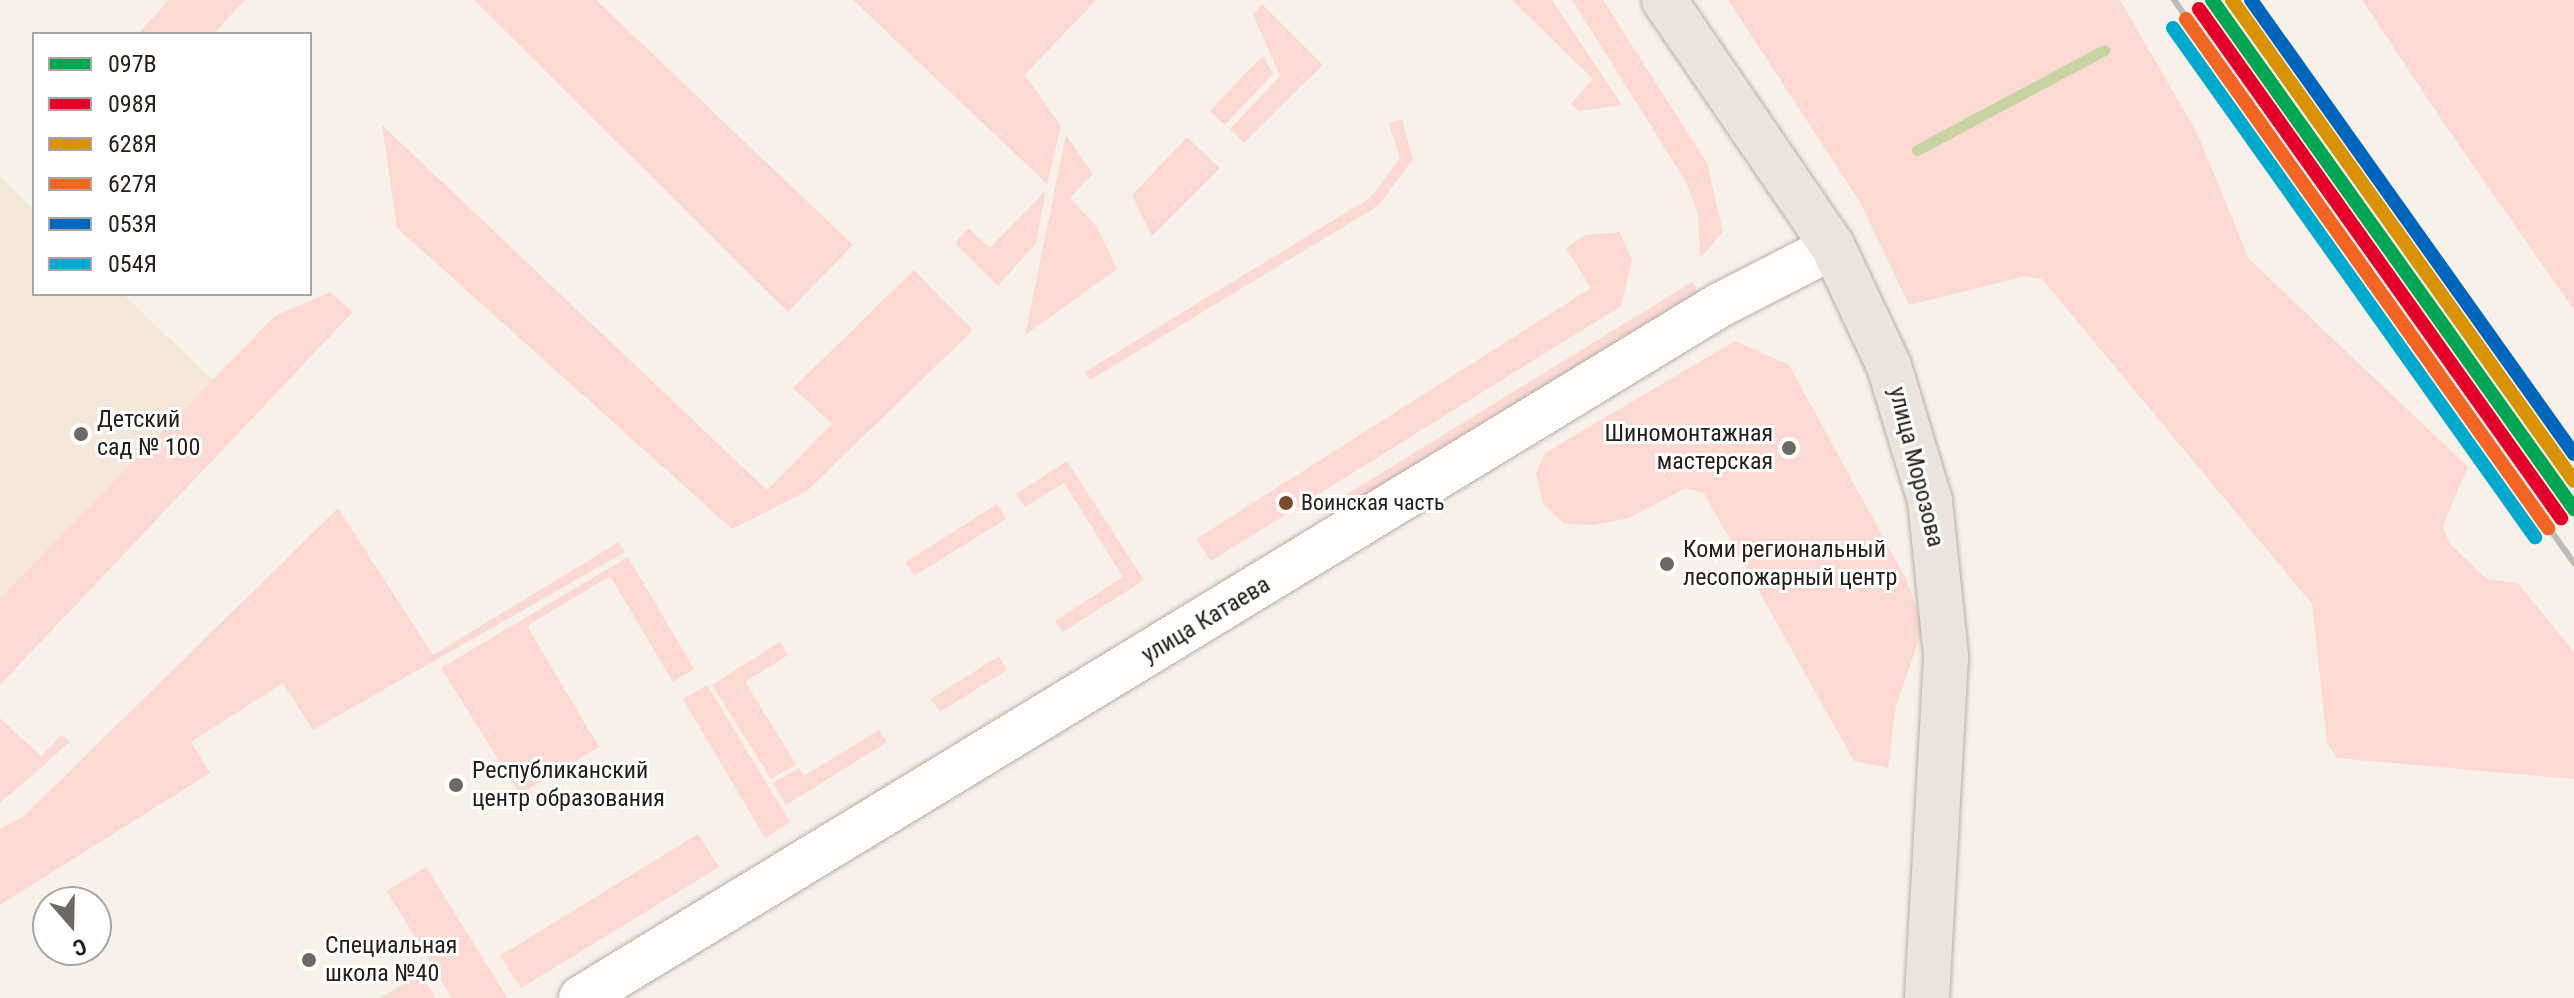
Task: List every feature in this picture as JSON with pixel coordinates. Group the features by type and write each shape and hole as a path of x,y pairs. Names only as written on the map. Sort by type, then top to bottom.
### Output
{"main road":[{"name":"улица Морозова","path":"1664,0 1833,247 1902,402 1930,501 1942,582 1946,657 1927,998"}],"street":[{"name":"улица Катаева","path":"581,998 1720,305 1833,247"}],"shaded area":[{"path":"169,0 245,0 215,32 140,32"},
{"path":"474,0 596,0 853,245 788,312"},
{"path":"853,0 1096,0 1025,75 1061,126 1047,184"},
{"path":"1512,0 1552,0 1622,105 1579,111 1571,104 1593,79"},
{"path":"1572,0 1603,0 1707,163 1723,232 1700,258 1698,214 1686,182"},
{"path":"1728,0 2120,0 2197,133 2249,259 2468,467 2443,525 2449,543 2487,579 2518,583 2574,652 2574,779 2337,758 2327,743 2312,604 2042,279 2025,276 1909,305 1860,202"},
{"path":"2362,0 2574,0 2574,310 2447,128"},
{"path":"1262,4 1323,65 1244,143 1230,129 1280,76 1253,14"},
{"path":"1263,55 1273,74 1225,125 1210,111"},
{"path":"1402,119 1413,159 1378,206 1090,380 1085,372 1370,198 1400,158 1389,124"},
{"path":"382,125 767,490 832,424 793,388 914,270 973,330 807,491 732,529 397,228"},
{"path":"1066,135 1093,174 1070,198 1096,226 1117,269 1025,335"},
{"path":"1187,137 1220,168 1152,236 1132,195"},
{"name":"Детский сад № 100","path":"0,176 32,207 32,296 125,296 214,381 0,598"},
{"path":"1046,190 1036,243 998,286 955,243 968,228 990,248"},
{"path":"1619,232 1632,259 1621,306 1211,561 1196,539 1591,288 1566,248 1586,235"},
{"path":"1692,282 1704,302 1349,519 1336,501"},
{"path":"330,292 353,312 0,685 0,598 275,316"},
{"path":"1735,341 1789,365 1907,581 1923,628 1896,706 1888,768 1854,761 1704,493 1686,488 1629,518 1594,525 1565,524 1543,504 1536,473 1545,453"},
{"path":"1067,461 1144,580 1063,632 1055,621 1123,577 1064,483 1025,507 1016,494"},
{"path":"997,504 1006,519 914,576 906,562"},
{"path":"338,508 433,655 619,542 625,552 313,730 283,683 191,742 210,773 0,905 0,829 24,816"},
{"path":"628,557 694,669 673,682 610,576 527,626 599,747 520,794 441,668"},
{"path":"780,642 788,655 745,682 796,764 771,779 712,685"},
{"path":"999,656 1007,670 940,712 931,699"},
{"path":"707,685 790,822 765,838 683,699"},
{"path":"0,718 41,756 61,735 70,742 0,803"},
{"path":"879,730 887,742 786,805 773,783 799,768 804,776"},
{"path":"698,834 719,867 521,988 500,956"},
{"path":"426,867 507,997 452,998 387,891"},
{"path":"421,974 436,998 380,998"}],"waterway":[{"path":"1917,150 2104,50"}],"railway":[{"path":"2174,0 2574,563"}],"transit line":[{"name":"097В","path":"2212,0 2574,509"},
{"name":"628Я","path":"2232,0 2574,481"},
{"name":"053Я","path":"2251,0 2574,454"},
{"name":"098Я","path":"2199,9 2561,518"},
{"name":"627Я","path":"2186,19 2548,528"},
{"name":"054Я","path":"2173,28 2535,537"}],"place":[{"name":"Детский сад № 100","path":"81,434"},
{"name":"Шиномонтажная мастерская","path":"1789,448"},
{"name":"Воинская часть","path":"1286,503"},
{"name":"Коми региональный лесопожарный центр","path":"1667,564"},
{"name":"Республиканский центр образования","path":"456,785"},
{"name":"Специальная школа №40","path":"309,960"}]}
